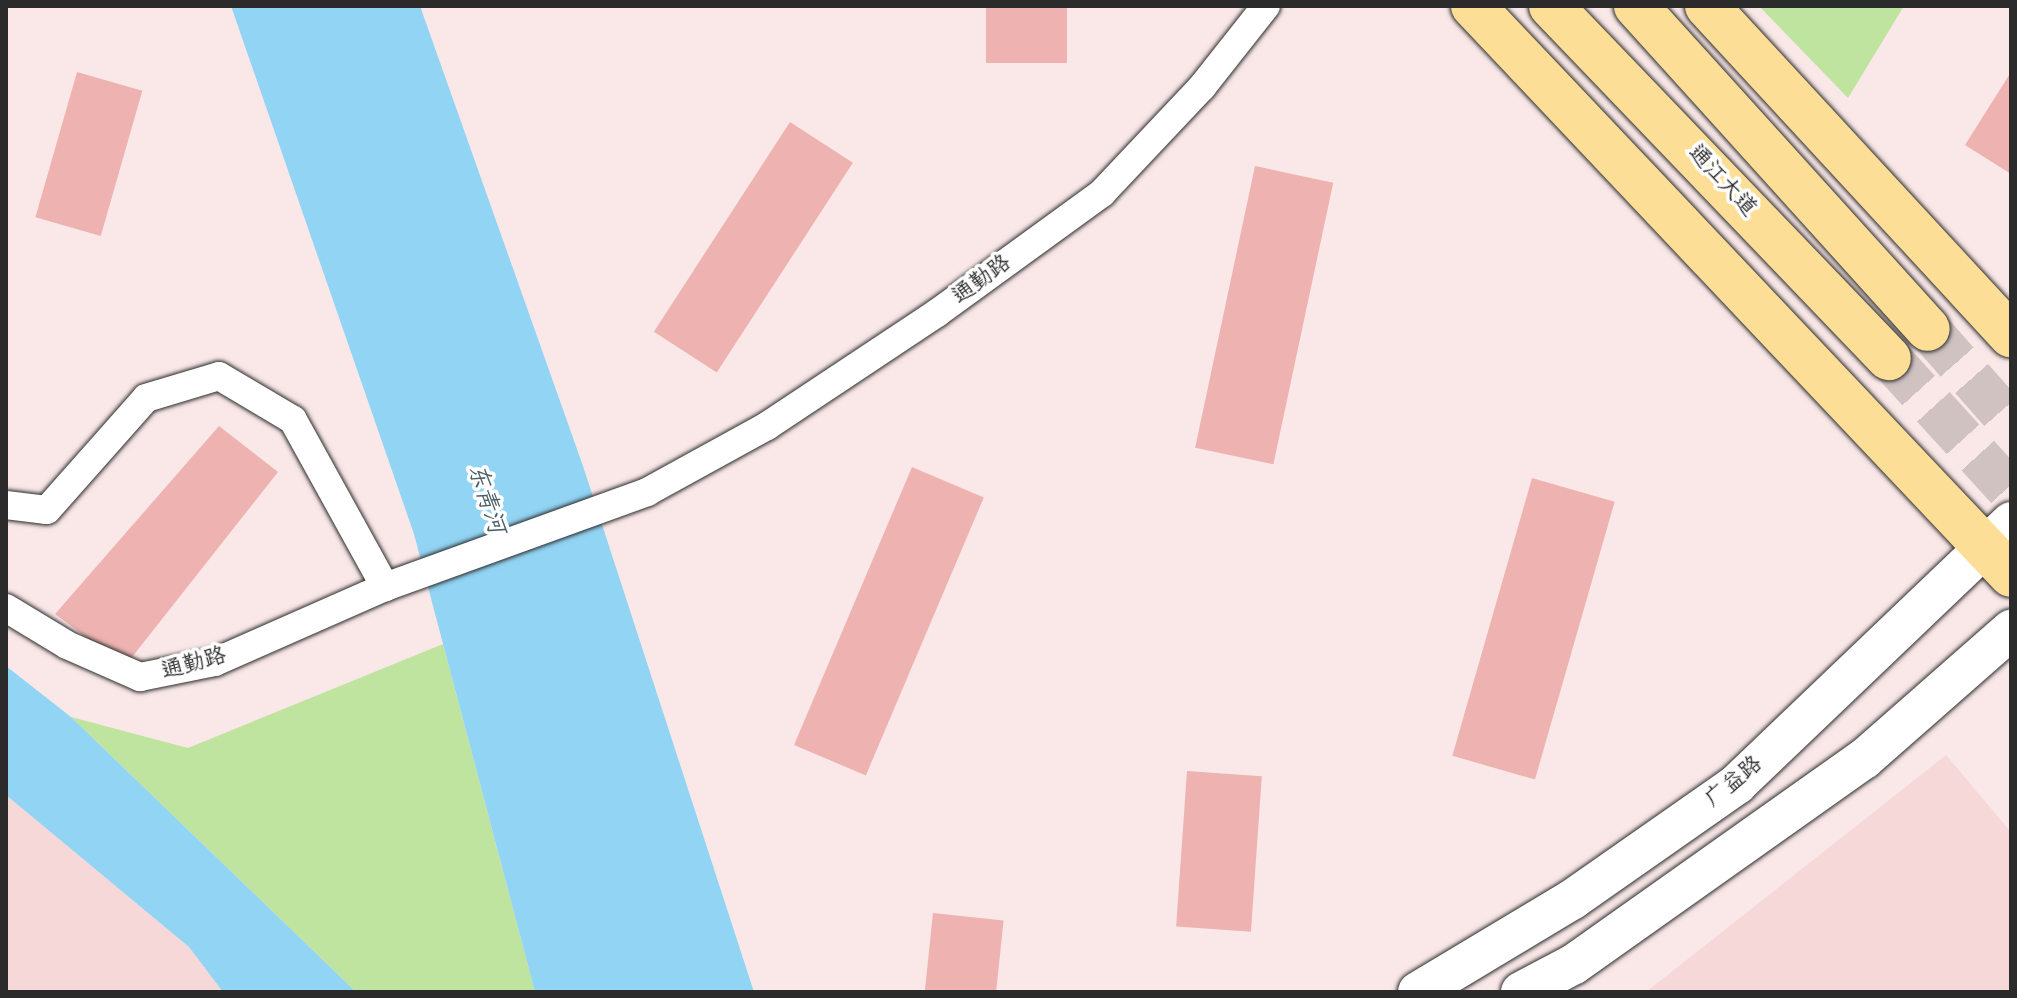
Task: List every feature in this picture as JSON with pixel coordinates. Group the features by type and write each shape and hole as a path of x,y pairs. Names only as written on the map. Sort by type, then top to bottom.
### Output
{"main road":[{"path":"1473,6 2003,549"},
{"name":"通江大道","path":"1551,6 1889,358"},
{"path":"1636,6 1928,329"},
{"path":"1707,6 2011,335"},
{"name":"广益路","path":"1418,992 1573,899 1737,784 2003,549"},
{"path":"1521,992 1574,964 1864,759 2011,630"}],"street":[{"name":"通勤路","path":"6,608 67,645 140,677 215,662 385,587 647,492 767,426 898,339 1102,193 1202,87 1266,6"},
{"path":"6,505 47,510 146,398 219,376 293,420 385,587"}],"shaded area":[{"path":"1946,755 2011,832 2011,992 1646,992"},
{"path":"6,795 189,947 223,992 6,992"}],"green space":[{"path":"1759,6 1904,6 1848,98"},
{"path":"443,644 535,992 356,992 71,717 188,748"}],"water":[{"name":"东青河","path":"231,6 420,6 583,466 754,992 535,992 414,534"},
{"path":"6,666 71,717 356,992 223,992 189,947 6,795"}],"building":[{"path":"986,6 1067,6 1067,63 986,63"},
{"path":"77,72 142,91 101,236 35,217"},
{"path":"2011,72 2011,174 1965,145"},
{"path":"790,122 853,163 717,373 654,332"},
{"path":"1255,166 1333,183 1273,464 1195,448"},
{"path":"219,426 278,472 125,666 55,614"},
{"path":"912,467 984,497 866,775 794,745"},
{"path":"1532,478 1615,502 1535,780 1452,756"},
{"path":"1187,771 1262,776 1251,932 1176,927"},
{"path":"933,913 1004,920 996,992 925,992"}],"tunnel":[{"path":"1928,329 2011,423"},
{"path":"1889,358 2011,492"}]}
